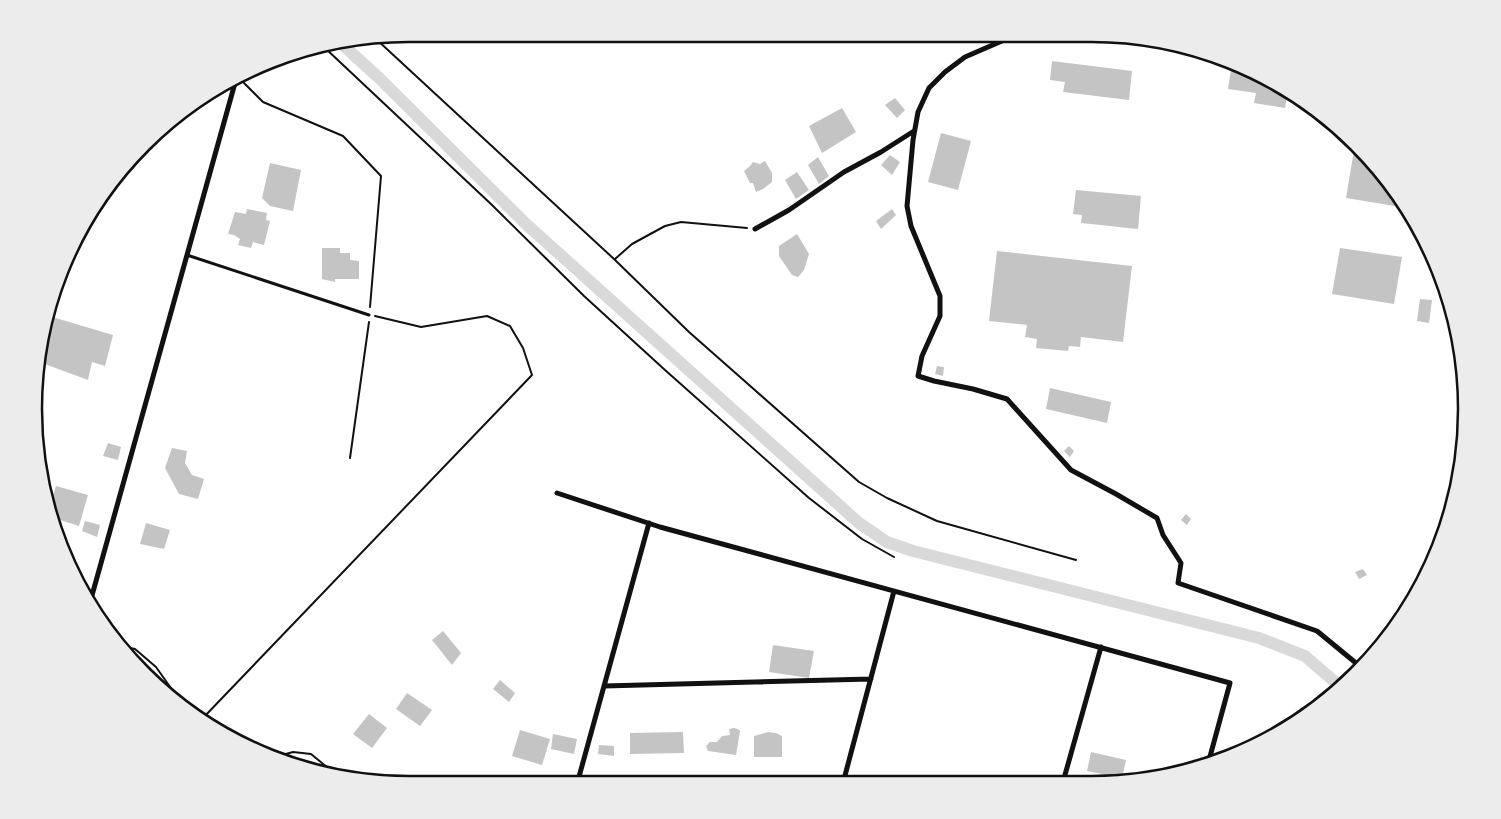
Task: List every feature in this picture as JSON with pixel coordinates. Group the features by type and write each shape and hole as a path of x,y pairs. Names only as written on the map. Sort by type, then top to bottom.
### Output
{"street":[{"path":"1000,42 965,58 945,72 929,88 918,112 914,131 907,206 911,226 940,296 940,316 922,356 918,376 1007,399 1071,470 1157,518 1163,535 1181,563 1178,583 1317,632 1356,663"},
{"path":"92,594 233,88"},
{"path":"755,229 789,210 844,172 914,131"},
{"path":"557,493 648,523 1230,683 1210,757"},
{"path":"579,776 648,523"},
{"path":"844,776 894,591"},
{"path":"1065,776 1101,647"},
{"path":"604,686 871,679"}],"lane":[{"path":"187,255 370,314"}],"path":[{"path":"381,44 614,259 689,332 859,482 887,498 937,521 1076,560"},
{"path":"328,52 492,204 584,296 665,370 809,498 862,539 894,557"},
{"path":"244,82 263,102 343,136 381,176 370,314 350,458"},
{"path":"614,259 632,244 665,226 682,222 755,229"},
{"path":"206,715 532,375 523,348 510,326 487,316 421,327 370,314"},
{"path":"132,648 135,649 156,667 170,687"},
{"path":"284,754 293,752 311,754 326,766"}],"building":[{"path":"1052,61 1132,71 1129,100 1063,92 1065,82 1050,80"},
{"path":"1231,70 1254,80 1287,99 1285,108 1254,103 1256,93 1228,89"},
{"path":"895,98 905,110 897,118 885,105"},
{"path":"842,108 856,132 822,153 809,126"},
{"path":"941,133 971,141 958,190 928,182"},
{"path":"1354,153 1383,186 1397,206 1346,198"},
{"path":"890,155 900,162 892,175 881,165"},
{"path":"818,157 829,176 819,184 808,165"},
{"path":"765,161 772,173 772,182 756,192 753,183 750,183 744,171 753,162 760,164"},
{"path":"270,163 301,170 293,211 270,206 262,198"},
{"path":"797,172 809,190 796,199 785,180"},
{"path":"1076,190 1141,196 1138,229 1081,223 1082,215 1073,214"},
{"path":"247,209 267,213 266,220 270,221 264,245 253,242 251,248 238,245 240,239 228,234 235,212 246,214"},
{"path":"892,209 896,215 881,229 876,221"},
{"path":"797,234 809,254 804,270 798,277 792,275 779,256 779,246"},
{"path":"322,248 340,248 340,253 350,253 350,260 359,261 359,279 335,279 335,282 322,279"},
{"path":"1340,248 1402,257 1394,304 1332,294"},
{"path":"997,251 1132,266 1123,342 1081,337 1080,347 1069,346 1068,351 1036,348 1037,339 1025,337 1027,325 989,321"},
{"path":"1420,299 1432,300 1429,323 1417,321"},
{"path":"54,318 113,335 105,366 92,362 88,380 46,364"},
{"path":"937,366 944,367 943,376 935,374"},
{"path":"1050,388 1111,402 1107,423 1046,409"},
{"path":"108,443 121,447 118,460 103,456"},
{"path":"1069,446 1074,451 1070,457 1064,451"},
{"path":"172,448 187,451 185,463 192,475 204,479 198,499 179,494 165,468"},
{"path":"56,486 88,495 79,526 60,520 53,496"},
{"path":"1186,514 1191,519 1187,525 1181,520"},
{"path":"85,521 100,525 97,537 82,531"},
{"path":"146,523 170,530 164,549 140,544"},
{"path":"1363,569 1367,575 1359,579 1355,572"},
{"path":"443,631 461,653 452,665 432,640"},
{"path":"773,645 814,651 809,678 769,672"},
{"path":"500,680 515,693 509,702 493,689"},
{"path":"407,693 432,710 420,726 396,709"},
{"path":"369,714 387,728 372,748 353,734"},
{"path":"734,728 740,731 736,755 708,751 706,746 710,742 717,742 722,736 730,735 729,729"},
{"path":"520,730 550,739 542,765 512,756"},
{"path":"683,732 684,753 630,754 630,733"},
{"path":"768,732 782,736 782,757 754,757 754,736"},
{"path":"553,734 577,739 574,754 551,749"},
{"path":"599,745 614,746 614,756 598,754"},
{"path":"1091,752 1126,760 1123,775 1112,776 1087,771"}],"waterway":[{"path":"347,49 526,224 859,523 887,542 913,551 1259,638 1305,656 1335,683"}]}
